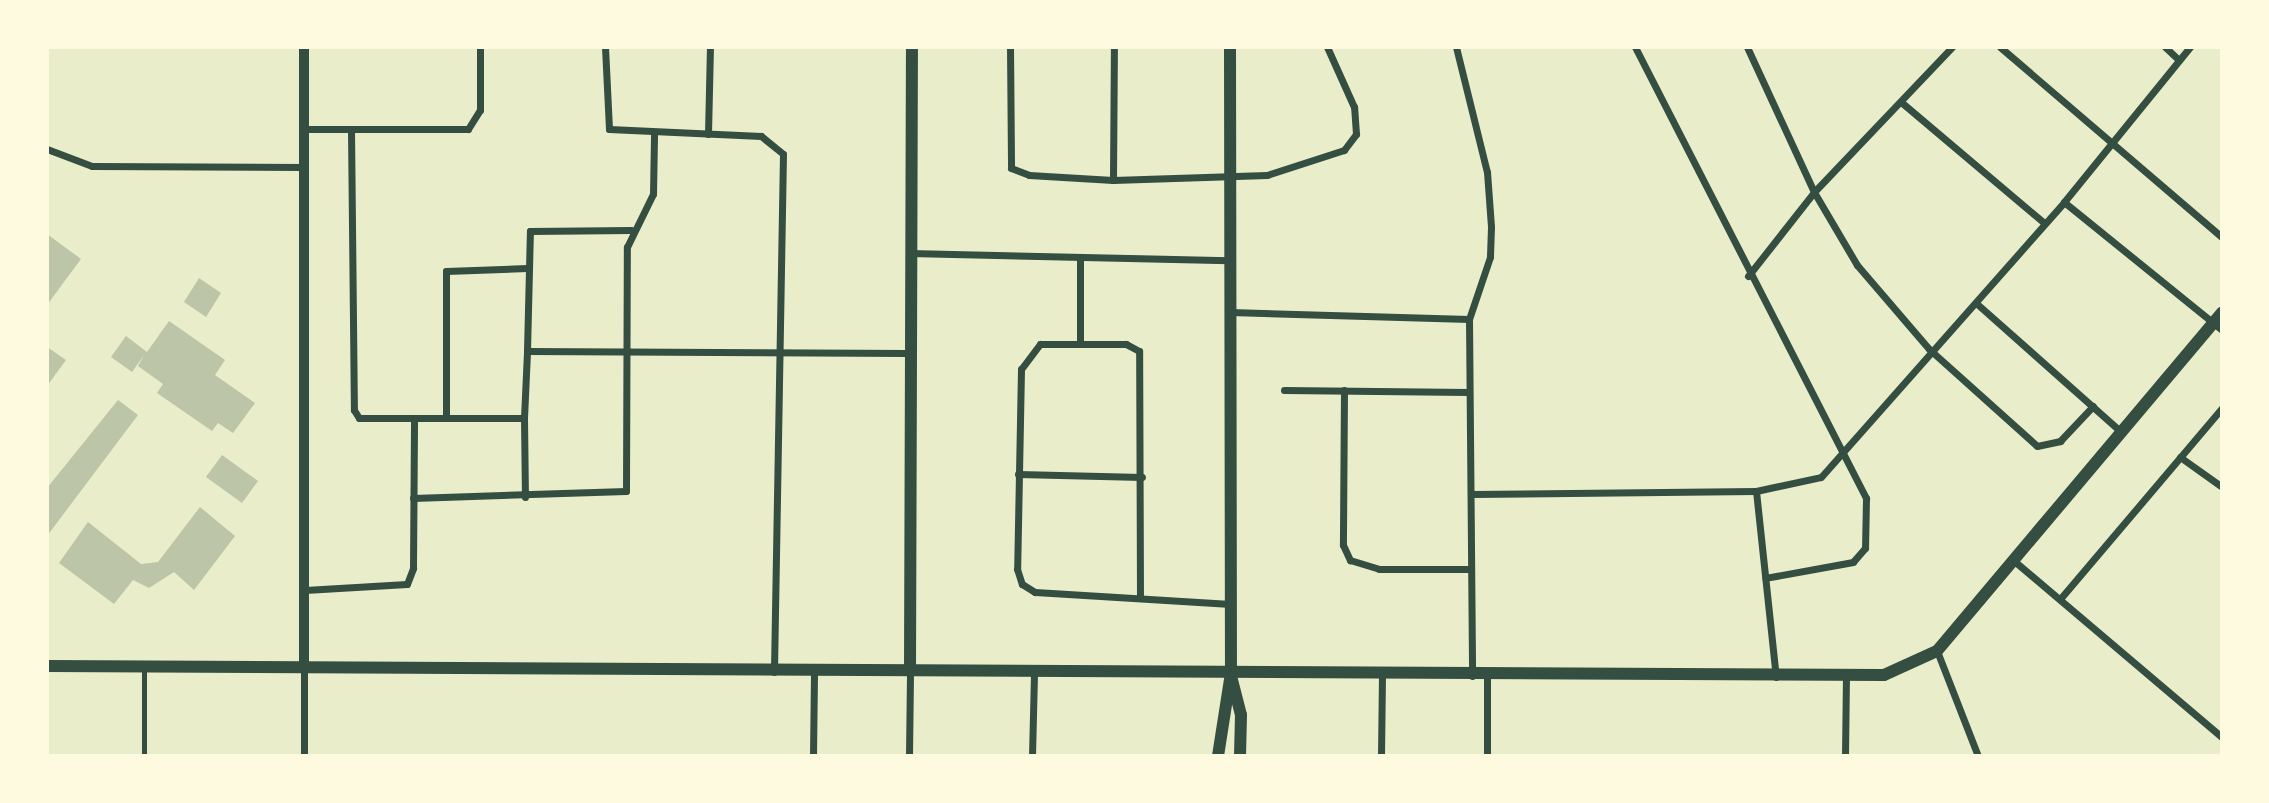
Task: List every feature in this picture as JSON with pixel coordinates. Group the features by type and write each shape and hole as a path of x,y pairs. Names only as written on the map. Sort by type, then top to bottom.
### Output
{"main road":[{"path":"909,670 907,353 912,47"},
{"path":"1218,756 1231,676 1230,47"},
{"path":"47,666 774,673 909,670 1231,676 1846,679 1884,675 1937,651 2119,430 2217,326 2222,312"},
{"path":"1231,676 1241,715 1240,756"}],"street":[{"path":"304,47 304,756"},
{"path":"305,129 468,129 481,110 481,47"},
{"path":"605,47 605,124 615,132 761,136 783,154 777,353 774,673"},
{"path":"708,134 710,47"},
{"path":"1010,47 1011,168 1029,175 1113,180 1230,177 1294,169 1352,142 1354,107 1327,47"},
{"path":"1113,180 1114,47"},
{"path":"1457,47 1487,172 1491,228 1490,257 1469,319 1472,677"},
{"path":"1635,47 1748,275 1845,452 1866,498 1864,548 1853,562 1839,567 1765,578"},
{"path":"1747,47 1814,192 1857,265 1928,349 2037,446 2060,441 2093,406"},
{"path":"1748,275 1814,192 1952,47"},
{"path":"2000,47 2222,237"},
{"path":"2165,47 2179,60"},
{"path":"1471,494 1756,491 1821,477 1845,452 1928,349 1976,303 2064,202 2111,140 2190,47"},
{"path":"1901,102 2044,223"},
{"path":"351,130 354,410 359,418 524,418"},
{"path":"413,498 525,497 626,491 631,230 653,194 654,135"},
{"path":"47,149 92,166 304,167"},
{"path":"2064,202 2217,326"},
{"path":"525,497 527,237 536,229 631,230"},
{"path":"908,253 1080,259 1229,260"},
{"path":"1080,259 1080,343"},
{"path":"446,416 446,271 527,268"},
{"path":"1976,303 2119,430"},
{"path":"1230,312 1469,319"},
{"path":"1140,596 1142,477 1139,351 1126,344 1040,344 1023,359 1017,569 1023,584 1035,592 1140,596 1231,604"},
{"path":"527,351 907,353"},
{"path":"1284,390 1468,392"},
{"path":"1344,390 1343,544 1350,559 1379,569 1471,569"},
{"path":"2060,599 2222,408"},
{"path":"305,590 407,584 413,498 414,418"},
{"path":"2180,457 2222,487"},
{"path":"1018,474 1142,477"},
{"path":"1756,491 1776,677"},
{"path":"2013,560 2222,737"},
{"path":"1937,651 1979,756"},
{"path":"909,670 909,756"},
{"path":"813,756 814,673"},
{"path":"1032,756 1034,673"},
{"path":"1381,676 1381,756"},
{"path":"1487,677 1487,756"},
{"path":"1845,756 1846,679"}],"lane":[{"path":"144,667 144,756"}],"building":[{"path":"47,234 81,259 47,305"},
{"path":"199,278 221,293 206,317 184,302"},
{"path":"169,321 225,360 215,375 255,403 233,433 218,423 212,431 157,393 163,384 138,366 144,355 132,372 111,357 126,336 147,352"},
{"path":"47,347 66,360 47,386"},
{"path":"118,400 138,415 47,536 47,488"},
{"path":"222,455 258,481 242,503 206,477"},
{"path":"200,507 235,536 194,590 174,572 149,588 133,580 114,604 59,563 88,522 141,564 158,562"}]}
